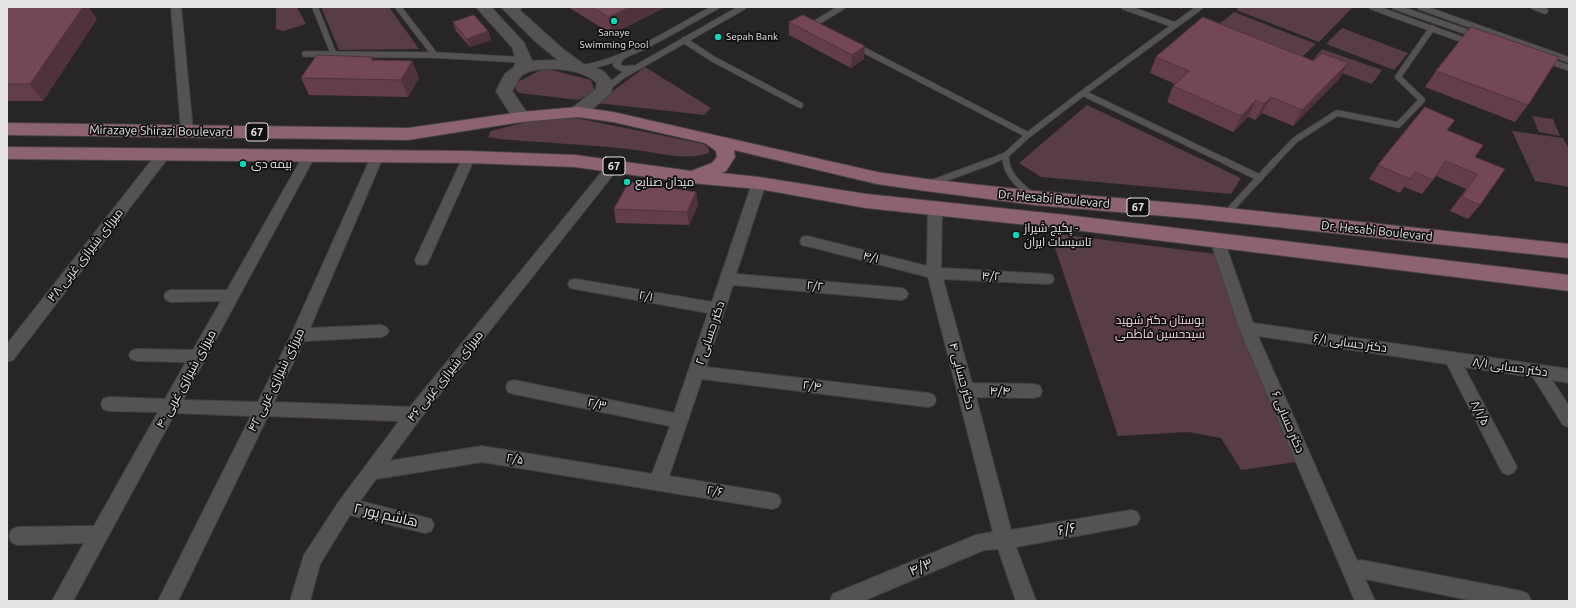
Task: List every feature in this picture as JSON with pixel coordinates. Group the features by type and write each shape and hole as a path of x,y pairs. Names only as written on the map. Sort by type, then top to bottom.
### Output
{"main road":[{"name":"67","path":"514,118 578,112 613,117 711,139"},
{"name":"Mirazaye Shirazi Boulevard","path":"7,129 408,134 470,126 514,118"},
{"path":"514,118 488,126 480,132 477,138 484,147 496,153 534,159"},
{"path":"691,177 712,171 724,162 727,154 725,149 711,139"},
{"name":"Dr. Hesabi Boulevard","path":"711,139 876,178 926,185 1035,198 1226,214 1569,251"},
{"name":"Mirazaye Shirazi Boulevard","path":"7,153 469,157"},
{"name":"67","path":"469,157 534,159 614,166 691,177 765,184"},
{"path":"765,184 756,174 754,169 756,165 769,157 791,157"},
{"path":"900,205 904,182"},
{"name":"Dr. Hesabi Boulevard","path":"765,184 900,205 1066,222 1569,283"}],"street":[{"path":"176,7 187,131"},
{"path":"483,7 519,46 523,65 526,68 547,64 566,65 598,74 606,83 604,91 578,112"},
{"path":"513,8 540,38 562,57 581,68"},
{"path":"514,118 504,91 512,76 523,65"},
{"name":"میرزای شیرازی غربی ۳۸","path":"7,356 163,154"},
{"name":"میرزای شیرازی غربی ۴۰","path":"62,601 309,156"},
{"name":"میرزای شیرازی غربی ۴۲","path":"168,601 299,335 377,157"},
{"path":"422,260 469,157"},
{"name":"میرزای شیرازی غربی ۴۶","path":"300,601 311,561 346,506 414,414 614,166"},
{"name":"دکتر حسابی ۲","path":"658,482 680,422 728,279 765,184"},
{"name":"دکتر حسابی ۴","path":"935,209 934,273 966,390 1004,540 1026,601"},
{"name":"۶ دکتر حسابی","path":"1217,240 1247,328 1366,601"},
{"name":"۴/۱","path":"807,241 934,273"},
{"name":"۴/۲","path":"934,273 1047,279"},
{"name":"۲/۲","path":"728,279 901,294"},
{"name":"۲/۱","path":"575,284 718,309"},
{"path":"171,296 232,295"},
{"name":"۶/۱ دکتر حسابی","path":"1247,328 1452,358"},
{"path":"299,335 382,331"},
{"path":"137,355 198,356"},
{"name":"۸/۱ دکتر حسابی","path":"1452,358 1569,376"},
{"name":"۸/۱/۵","path":"1452,358 1508,467"},
{"path":"1538,371 1569,420"},
{"name":"۲/۴","path":"697,372 928,400"},
{"name":"۲/۳","path":"514,387 680,422"},
{"name":"۴/۴","path":"966,390 1034,392"},
{"path":"109,404 414,414"},
{"name":"۲/۵","path":"371,472 482,454 658,482"},
{"name":"۲/۶","path":"658,482 772,501"},
{"name":"۲ هاشم پور","path":"346,506 425,524"},
{"name":"۶/۶","path":"1004,540 1130,518"},
{"path":"18,536 99,534"},
{"name":"۴/۳","path":"840,601 983,541 1004,540"},
{"path":"1361,569 1522,601"}],"lane":[{"path":"315,7 334,55"},
{"path":"398,7 435,55"},
{"path":"581,68 596,67 624,56 716,7"},
{"path":"604,91 622,76 640,65 743,7"},
{"path":"821,28 814,24 842,7"},
{"path":"1124,7 1175,25"},
{"path":"926,185 970,170 1006,155 1028,135 1083,92 1200,7"},
{"path":"1372,7 1477,45"},
{"path":"1395,7 1481,37"},
{"path":"1420,7 1569,60"},
{"path":"1534,7 1545,11"},
{"path":"1226,214 1295,140 1337,113 1398,125 1422,100 1398,77 1432,28"},
{"path":"661,36 673,36 677,40 676,44"},
{"path":"684,40 713,59 800,105"},
{"path":"848,42 1028,135"},
{"path":"305,54 435,55 523,65"},
{"path":"624,56 617,62 616,65 619,68 629,69 640,65"},
{"path":"1543,59 1569,68"},
{"path":"1083,92 1260,178"},
{"path":"1006,155 1004,163 1007,172 1035,198"}],"green space":[{"path":"297,7 306,24 283,31 276,29 276,8"},
{"path":"321,7 389,7 419,49 339,50"},
{"path":"1239,7 1353,7 1319,42 1236,10"},
{"path":"1234,12 1316,44 1291,67 1208,33"},
{"path":"1342,28 1408,53 1394,70 1326,44"},
{"path":"1322,49 1382,70 1372,84 1311,62"},
{"path":"645,67 711,108 704,115 597,103"},
{"path":"544,68 591,80 595,91 578,100 519,93 516,90 516,83"},
{"path":"1087,105 1241,178 1231,194 1041,177 1019,163"},
{"path":"1532,116 1553,119 1560,136 1539,132"},
{"path":"571,117 704,144 709,149 709,153 679,156 611,147 488,137 491,131 530,121"},
{"path":"1512,131 1563,138 1569,149 1569,187 1535,181"},
{"name":"بوستان دکتر شهید سیدحسین فاطمی","path":"1050,233 1216,254 1297,462 1241,470 1221,438 1188,432 1118,436"}],"building":[{"path":"83,7 30,84 7,84 7,8"},
{"path":"592,7 630,7 609,17"},
{"path":"474,15 488,31 467,39 453,22"},
{"path":"803,15 865,46 852,55 789,22"},
{"path":"1203,17 1314,61 1322,53 1348,63 1302,110 1271,97 1264,104 1256,100 1241,116 1173,86 1189,71 1156,57"},
{"path":"1471,27 1559,57 1528,105 1436,71"},
{"path":"317,55 373,57 371,60 412,61 401,80 301,78"},
{"path":"1425,107 1455,120 1447,130 1483,145 1475,157 1505,169 1480,205 1462,197 1477,174 1445,161 1433,180 1415,172 1410,179 1378,165"},
{"path":"629,182 696,192 687,212 614,209"}],"place":[{"name":"Sanaye Swimming Pool","path":"614,21"},
{"name":"Sepah Bank","path":"718,37"},
{"name":"بیمه دی","path":"243,164"},
{"name":"میدان صنایع","path":"627,182"},
{"name":"پکیج شیراز - تاسیسات ایران","path":"1016,235"}]}
